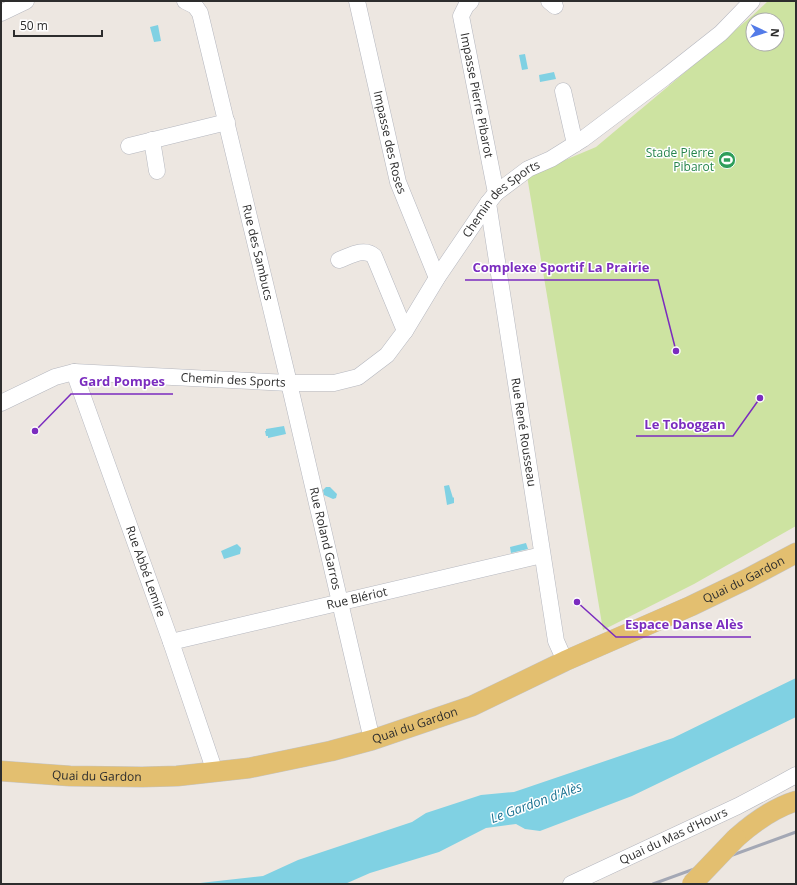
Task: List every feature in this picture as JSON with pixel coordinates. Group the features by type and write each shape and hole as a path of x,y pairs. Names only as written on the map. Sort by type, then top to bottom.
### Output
{"main road":[{"name":"Quai du Gardon","path":"1,771 70,776 142,777 215,772 249,768 331,751 372,740 472,706 565,661 691,606 796,553"},
{"path":"692,884 736,838 758,820 784,805 796,801"}],"street":[{"path":"1,13 26,1"},
{"name":"Rue des Sambucs","path":"185,1 195,6 200,13 289,383"},
{"name":"Impasse des Roses","path":"357,1 398,182 437,278"},
{"name":"Impasse Pierre Pibarot","path":"471,1 466,6 461,16 492,198"},
{"name":"Chemin des Sports","path":"1,403 55,377 74,372 289,383 334,383 358,377 387,355 405,331 437,278 492,198 528,169 551,159 575,144 664,78 721,33 752,1"},
{"path":"563,91 575,144"},
{"path":"129,146 227,122"},
{"path":"152,140 157,171"},
{"name":"Rue René Rousseau","path":"492,198 542,555 556,641 565,661"},
{"path":"339,260 363,252 370,253 374,256 405,331"},
{"name":"Rue Abbé Lemire","path":"74,372 171,642 215,772"},
{"name":"Rue Roland Garros","path":"289,383 372,740"},
{"name":"Rue Blériot","path":"171,642 542,555"},
{"name":"Quai du Mas d'Hours","path":"774,788 796,775"},
{"name":"Quai du Mas d'Hours","path":"571,884 796,779"}],"green space":[{"path":"768,1 796,1 796,526 694,584 603,630 527,176 596,147 745,22 745,52 785,52 785,12 756,12"}],"water":[{"path":"158,25 161,41 154,42 150,27"},
{"path":"525,54 528,69 522,70 519,55"},
{"path":"554,72 556,79 540,82 539,75"},
{"path":"284,426 286,434 268,438 268,436 266,436 266,429"},
{"path":"449,485 453,498 454,497 454,503 447,505 444,486"},
{"path":"326,487 330,487 337,494 336,498 333,499 324,495 323,490"},
{"path":"526,543 528,549 511,553 510,547"},
{"path":"237,544 241,548 240,554 224,559 221,551"},
{"name":"Le Gardon d'Alès","path":"796,678 796,717 632,796 540,831 525,829 516,824 486,828 439,852 370,873 345,884 191,884 263,876 298,860 412,822 426,813 481,795 514,792 673,738"}],"railway":[{"path":"653,884 796,832"}],"place":[{"name":"Stade Pierre Pibarot","path":"727,160"},
{"name":"Complexe Sportif La Prairie","path":"676,351"},
{"name":"Le Toboggan","path":"760,398"},
{"name":"Gard Pompes","path":"35,431"},
{"name":"Espace Danse Alès","path":"577,602"}]}
